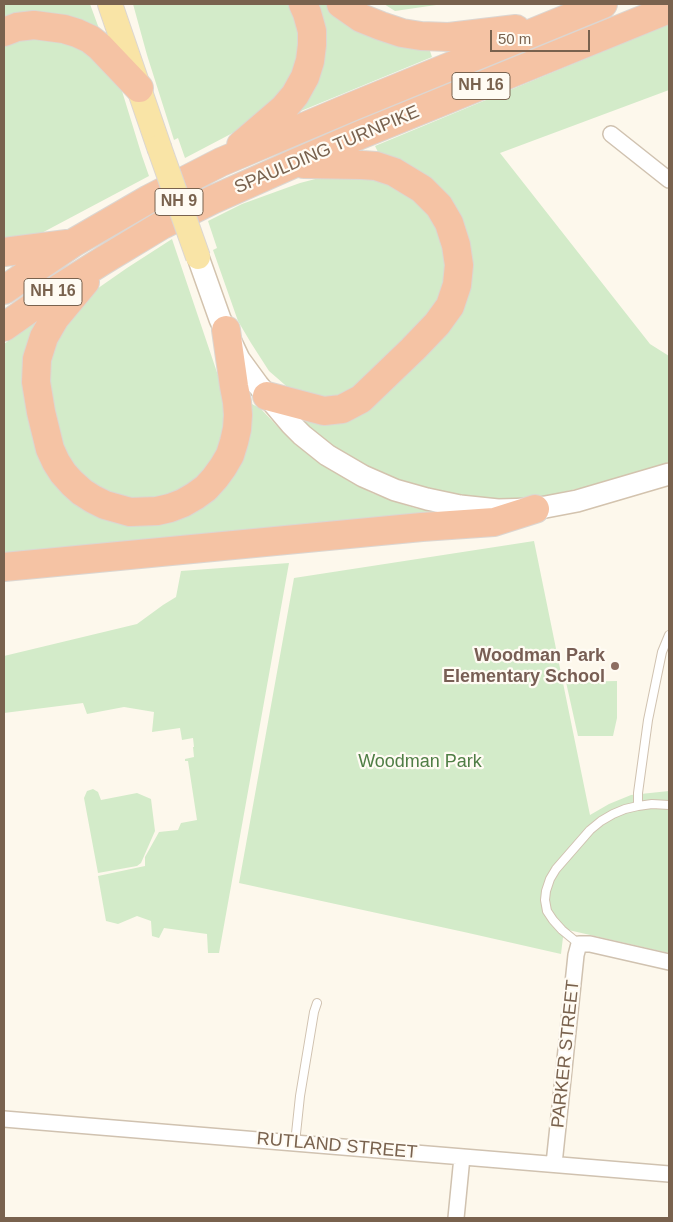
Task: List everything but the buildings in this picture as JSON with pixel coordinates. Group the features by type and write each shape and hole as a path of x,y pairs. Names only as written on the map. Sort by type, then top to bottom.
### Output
{"highway":[{"path":"221,162 284,108 299,89 310,61 312,45 312,31 303,4"},
{"path":"340,4 361,18 381,26 421,36 449,37 553,24"},
{"name":"SPAULDING TURNPIKE","path":"4,290 73,243 148,199 221,162 602,4"},
{"name":"SPAULDING TURNPIKE","path":"4,327 61,287 104,260 162,225 212,200 293,164 669,9"},
{"path":"4,32 17,27 34,25 64,28 77,33 90,39 100,47 139,88"},
{"path":"267,396 324,411 342,409 361,398 437,324 450,306 458,279 459,265 456,245 449,223 439,206 422,189 394,172 376,166 293,164"},
{"path":"4,252 73,243"},
{"path":"104,260 49,327 40,347 36,371 41,412 50,449 63,473 72,483 93,499 111,507 130,512 157,511 183,503 206,488 215,478 230,455 238,422 237,402 226,330"},
{"path":"4,567 422,526 494,522 536,510"}],"main road":[{"name":"NH 9","path":"110,4 220,319 239,359 267,396 302,435 327,455 363,476 395,490 460,506 498,510 536,510 577,501 669,474"}],"street":[{"path":"611,134 669,180"},
{"path":"579,944 590,944 669,962"},
{"name":"PARKER STREET","path":"554,1164 576,955 579,944"},
{"name":"RUTLAND STREET","path":"4,1119 669,1174"},
{"path":"456,1218 462,1157"}],"lane":[{"path":"638,806 638,793 648,720 662,652 669,635"},
{"path":"579,944 552,920 547,911 545,900 550,878 590,830 613,814 638,806 652,804 669,805"},
{"path":"295,1143 300,1096 317,1002"}],"green space":[{"path":"4,4 90,4 105,45 4,28"},
{"path":"133,4 298,4 308,51 267,115 185,158 178,138 174,140"},
{"path":"313,4 334,4 428,45 432,57 296,113"},
{"path":"384,4 443,4 395,11"},
{"path":"669,24 669,90 500,153 650,344 669,356 669,462 603,483 536,498 495,501 427,492 377,472 332,446 294,415 375,400 467,254 380,156 375,146"},
{"path":"25,36 74,39 116,77 149,176 36,236 4,243 4,43"},
{"path":"342,172 368,172 428,202 452,259 430,322 340,400 292,391 269,371 238,321 213,250 217,248 208,221 242,204 300,183"},
{"path":"172,239 228,405 220,460 165,503 105,495 66,462 43,364 81,300"},
{"path":"42,316 36,345 71,491 187,509 243,404 252,404 261,409 279,428 314,458 347,480 390,500 415,508 446,514 4,561 4,344"},
{"name":"Woodman Park","path":"534,541 590,815 609,804 631,795 669,791 669,953 564,929 561,954 239,883 294,578"},
{"path":"289,563 219,953 208,953 207,934 164,928 159,938 152,936 151,921 137,916 118,924 106,921 98,876 145,866 145,857 159,832 178,830 181,823 197,820 188,761 185,761 185,759 194,757 193,738 182,740 180,728 152,732 154,712 124,707 87,714 83,703 4,713 4,656 137,624 176,597 181,571"},
{"path":"617,681 617,718 613,736 578,736 566,682"},
{"path":"93,789 98,792 101,800 137,793 151,799 155,831 141,863 137,866 98,873 84,798 87,791"}],"place":[{"name":"Woodman Park Elementary School","path":"615,666"}]}
